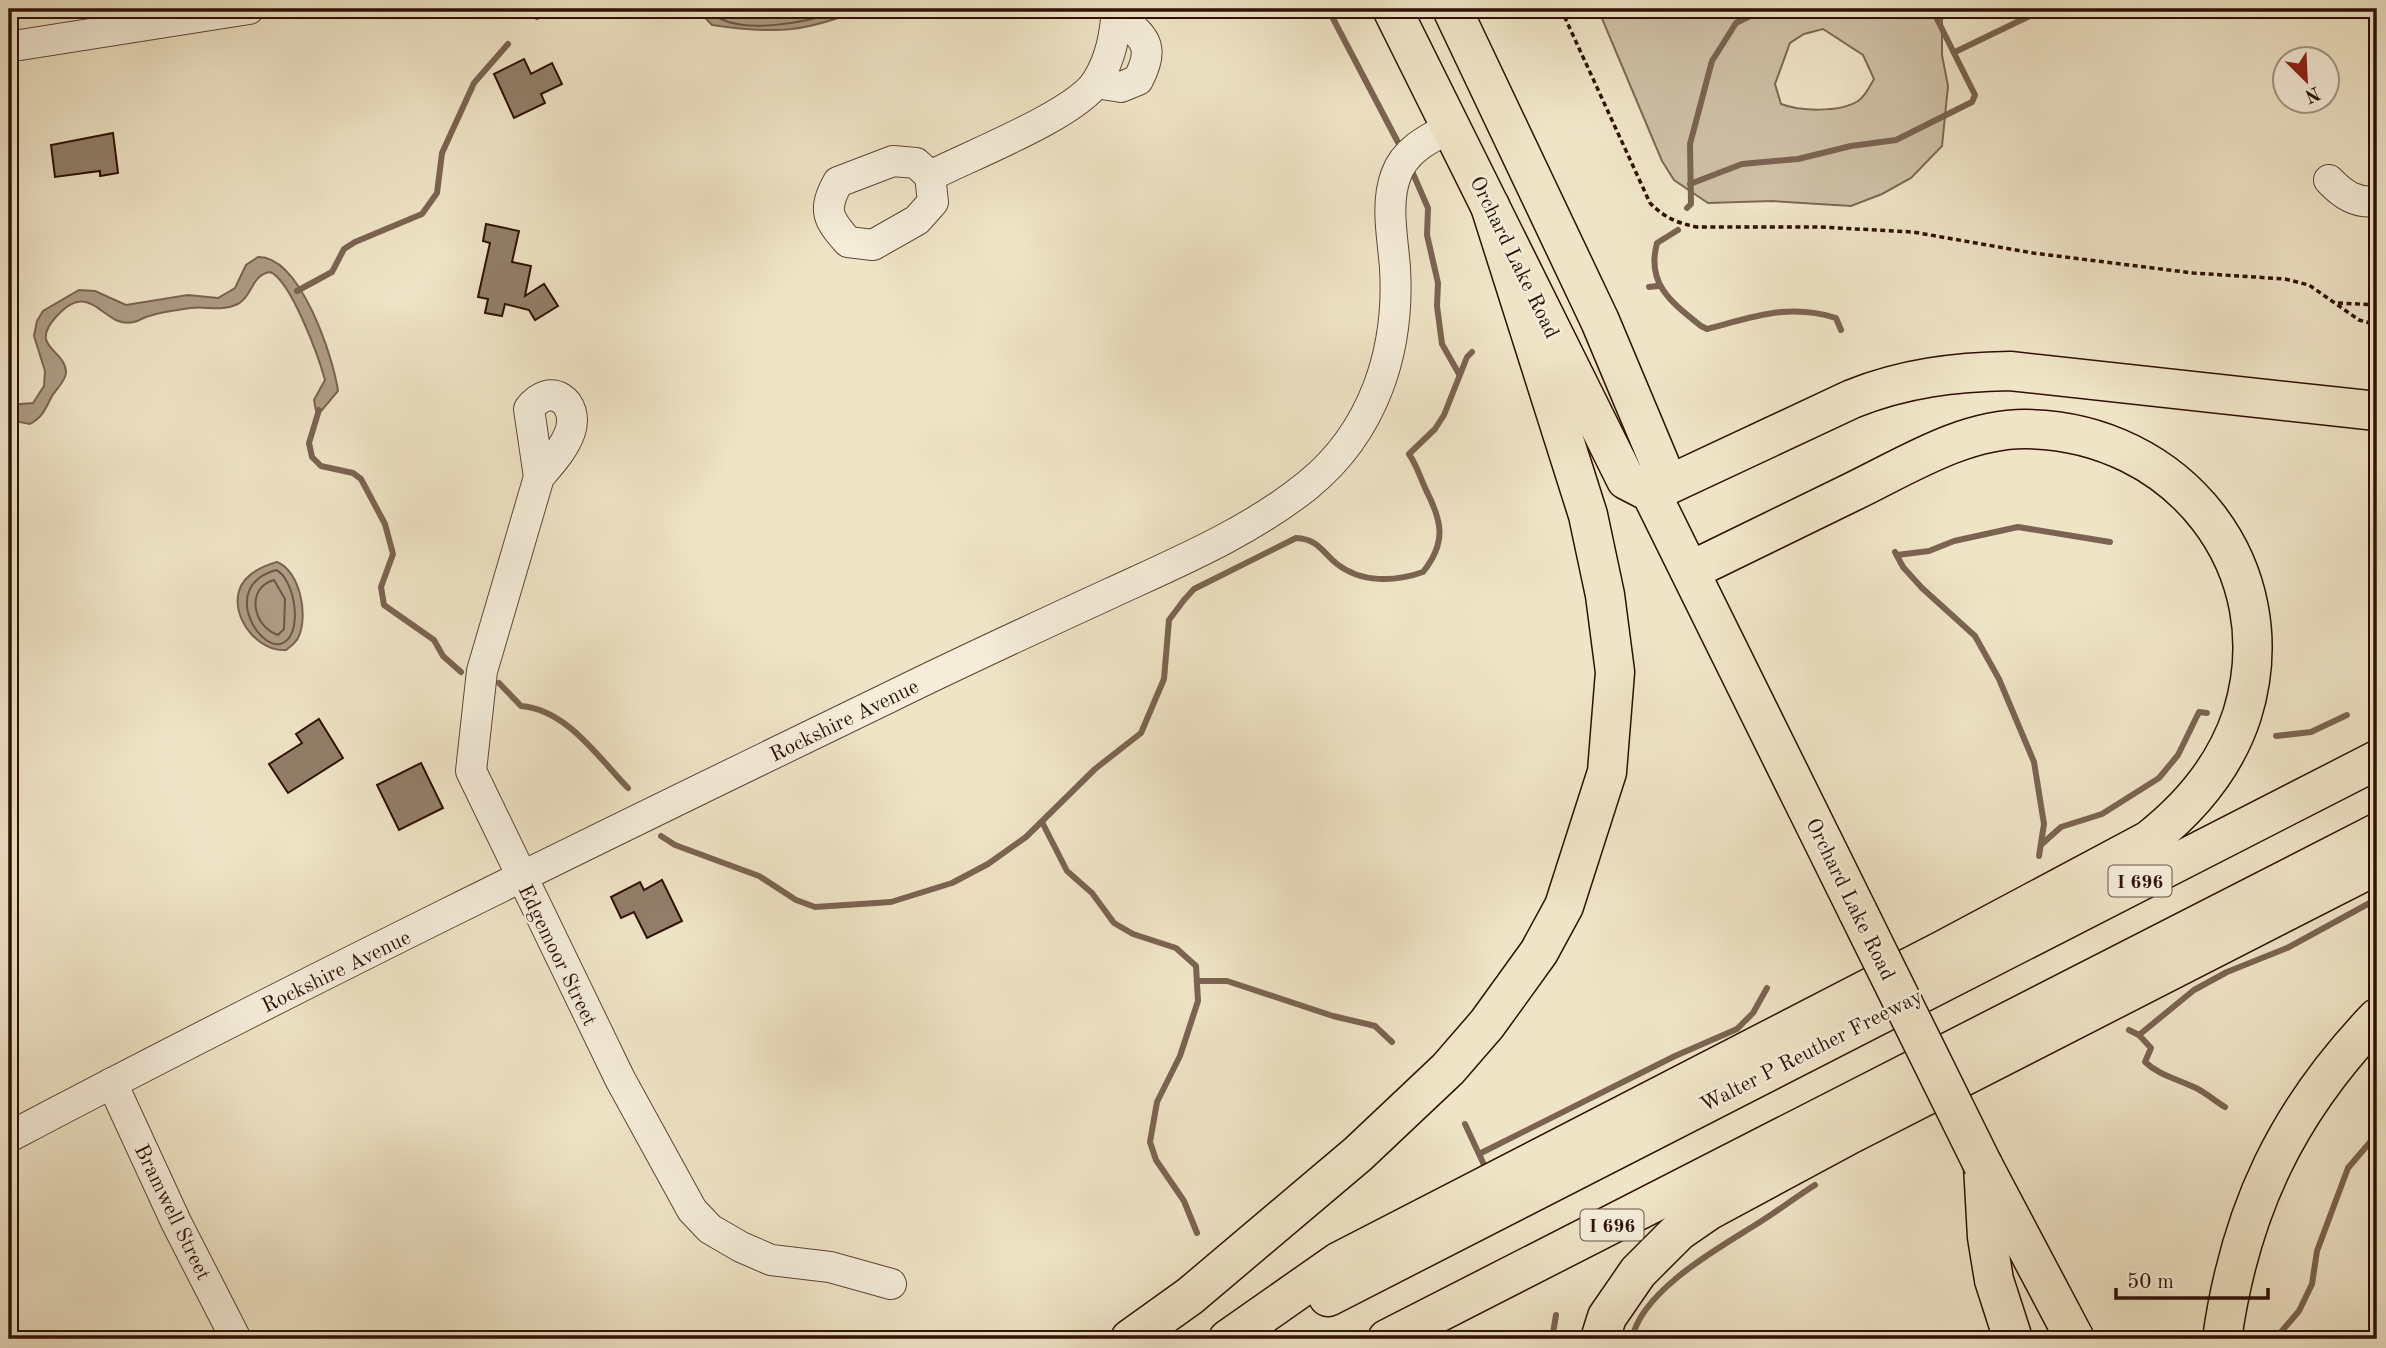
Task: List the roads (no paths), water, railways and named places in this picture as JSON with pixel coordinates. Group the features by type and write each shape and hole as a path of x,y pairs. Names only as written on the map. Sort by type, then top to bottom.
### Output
{"main road":[{"name":"Orchard Lake Road","path":"1392,9 1626,480 1651,494 1983,1165 2075,1339"},
{"path":"1452,9 1600,321 1660,464 1651,494"},
{"path":"1130,1339 1190,1296 1358,1154 1448,1069 1487,1024 1539,952 1564,906 1608,772 1615,672 1605,595 1588,515 1483,191 1511,193 1521,186 1522,155"},
{"path":"1651,494 1784,429 1870,392 1950,373 2011,371 2377,411"},
{"path":"1228,1339 1338,1262 1920,963 2149,840 2184,811 2217,768 2231,743 2246,696 2253,644 2249,608 2239,572 2221,535 2202,507 2174,480 2129,452 2080,435 2022,429 1959,442 1690,571"},
{"name":"Walter P Reuther Freeway","path":"1245,1339 2377,760"},
{"name":"I 696","path":"1387,1339 2377,833"},
{"path":"1600,1339 1607,1317 1638,1272 1679,1231 1708,1211 1849,1135 2377,865"},
{"path":"2222,1339 2231,1279 2256,1200 2272,1167 2323,1080 2377,1018"},
{"path":"1983,1165 1987,1237 1994,1280 2013,1339"}],"street":[{"path":"9,44 20,46 249,9"},
{"path":"930,176 1073,105 1096,83 1110,55 1117,11"},
{"name":"Rockshire Avenue","path":"9,1137 521,879 921,682 1220,541 1273,511 1335,461 1356,434 1383,376 1390,351 1396,289 1390,214 1396,175 1405,158 1421,143 1451,127"},
{"path":"2329,180 2341,193 2364,203 2377,201"},
{"name":"Edgemoor Street","path":"540,477 482,671 471,771 620,1079 692,1210 710,1229 771,1260 831,1266 891,1284"},
{"name":"Bramwell Street","path":"112,1083 176,1222 236,1339"}],"water":[{"path":"697,9 862,9 805,27 754,30 712,25"},
{"path":"258,257 273,261 288,273 312,310 322,333 338,391 317,416 314,400 325,380 322,369 287,289 270,272 255,281 243,300 226,308 191,308 134,322 123,322 113,319 88,302 68,306 55,318 46,336 47,342 64,365 64,379 44,412 35,421 30,424 9,420 9,405 33,403 44,386 45,371 34,336 37,321 43,311 79,290 95,291 126,305 188,295 218,298 235,288 246,265"},
{"path":"277,562 285,567 297,584 302,607 303,618 298,638 286,650 266,646 257,640 249,632 239,612 241,585 260,568"}],"waterway":[{"path":"537,17 542,9"},
{"path":"1328,9 1402,150"},
{"path":"1687,208 1691,204 1690,144 1712,61 1736,23 1756,13 1773,9"},
{"path":"1690,184 1742,164 1798,159 1851,146 1896,140 1972,102 1975,95 1932,9"},
{"path":"1955,52 2044,9"},
{"path":"297,291 332,272 344,249 355,242 422,214 437,193 442,153 474,83 508,44"},
{"path":"1411,169 1428,208 1427,235 1438,283 1437,306 1442,344 1459,374"},
{"path":"1678,230 1657,243 1655,270 1658,281 1671,300 1701,326 1707,329 1771,313 1802,312 1836,318 1841,330"},
{"path":"1649,287 1658,286"},
{"path":"661,836 675,845 759,876 796,900 815,907 891,902 952,883 988,864 1026,837 1095,769 1141,733 1164,679 1169,620 1194,589 1296,538 1310,541 1346,570 1367,578 1401,578 1423,572 1436,551 1440,531 1436,512 1409,454 1435,429 1444,415 1467,357 1472,352"},
{"path":"319,410 309,443 312,457 321,466 353,473 361,479 385,524 393,554 381,587 384,605 434,640 443,656 461,672"},
{"path":"1897,555 1929,551 1954,541 2018,527 2110,542"},
{"path":"1895,552 1903,567 1922,588 1975,636 1999,679 2034,762 2044,824 2039,856"},
{"path":"499,683 521,706 538,709 567,725 628,788"},
{"path":"2042,844 2061,827 2102,814 2159,778 2178,755 2199,712 2207,713"},
{"path":"2276,736 2311,732 2347,715"},
{"path":"1042,822 1067,871 1092,893 1114,923 1133,934 1176,948 1196,966 1198,1001 1180,1056 1157,1102 1150,1142 1156,1160 1184,1201 1197,1233"},
{"path":"2139,1035 2194,990 2227,972 2287,948 2377,899"},
{"path":"1199,981 1227,981 1333,1016 1375,1026 1392,1042"},
{"path":"1479,1154 1675,1056 1737,1029 1753,1013 1767,988"},
{"path":"2129,1030 2139,1035 2151,1048 2145,1062 2151,1067 2200,1090 2225,1107"},
{"path":"1465,1124 1486,1169"},
{"path":"2275,1339 2299,1311 2312,1284 2317,1251 2348,1168 2377,1134"},
{"path":"1632,1339 1638,1322 1649,1305 1681,1274 1815,1185"},
{"path":"1552,1339 1556,1315"}]}
